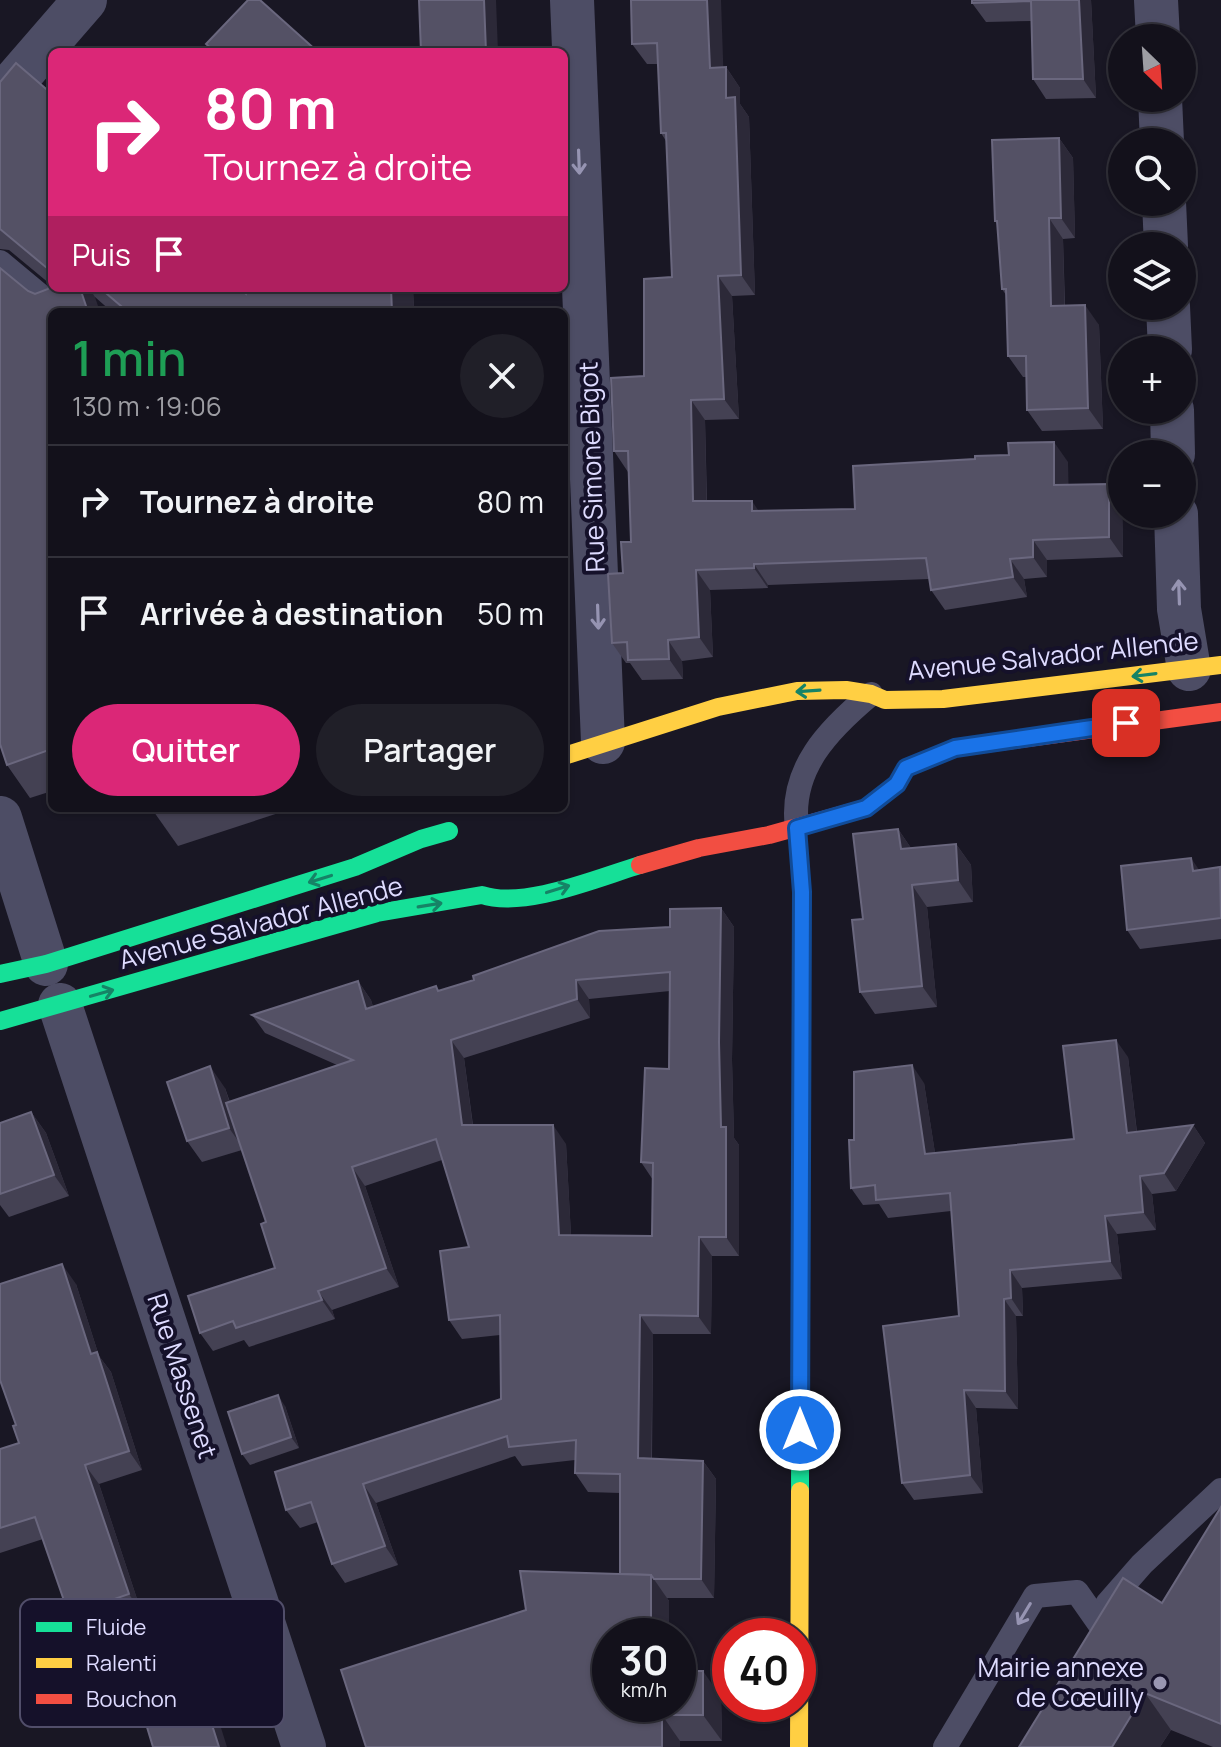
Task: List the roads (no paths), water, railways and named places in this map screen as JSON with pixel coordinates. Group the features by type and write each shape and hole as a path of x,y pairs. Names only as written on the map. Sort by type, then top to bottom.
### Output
{"main road":[{"name":"Avenue Salvador Allende","path":"584,749 718,707 797,691 846,690 878,697 943,699 1205,667"},
{"path":"878,697 905,719"},
{"name":"Avenue Salvador Allende","path":"0,1021 377,913 482,895 497,900 512,900 542,894 699,848 797,828 866,808 897,784 906,768 955,748 1221,712"},
{"path":"906,768 909,742"},
{"name":"Avenue Salvador Allende","path":"0,974 46,964 355,867 421,839 449,838 455,812"},
{"path":"797,828 802,892 799,1747"},
{"path":"462,876 482,895"}],"street":[{"path":"0,98 85,0"},
{"name":"Rue Simone Bigot","path":"572,0 584,749"},
{"path":"1156,0 1157,24"},
{"path":"1176,528 1179,609 1205,667"},
{"path":"0,818 46,964"},
{"name":"Rue Massenet","path":"60,1005 255,1599"},
{"name":"Rue Massenet","path":"284,1686 304,1747"}],"lane":[{"path":"0,262 55,308"},
{"path":"797,828 795,811 803,770 819,743 848,714 878,697"},
{"path":"1095,1618 1142,1564 1221,1490"},
{"path":"945,1747 1035,1596 1077,1592 1105,1632 1083,1669"}],"place":[{"name":"Mairie annexe de Cœuilly","path":"1160,1683"}]}
